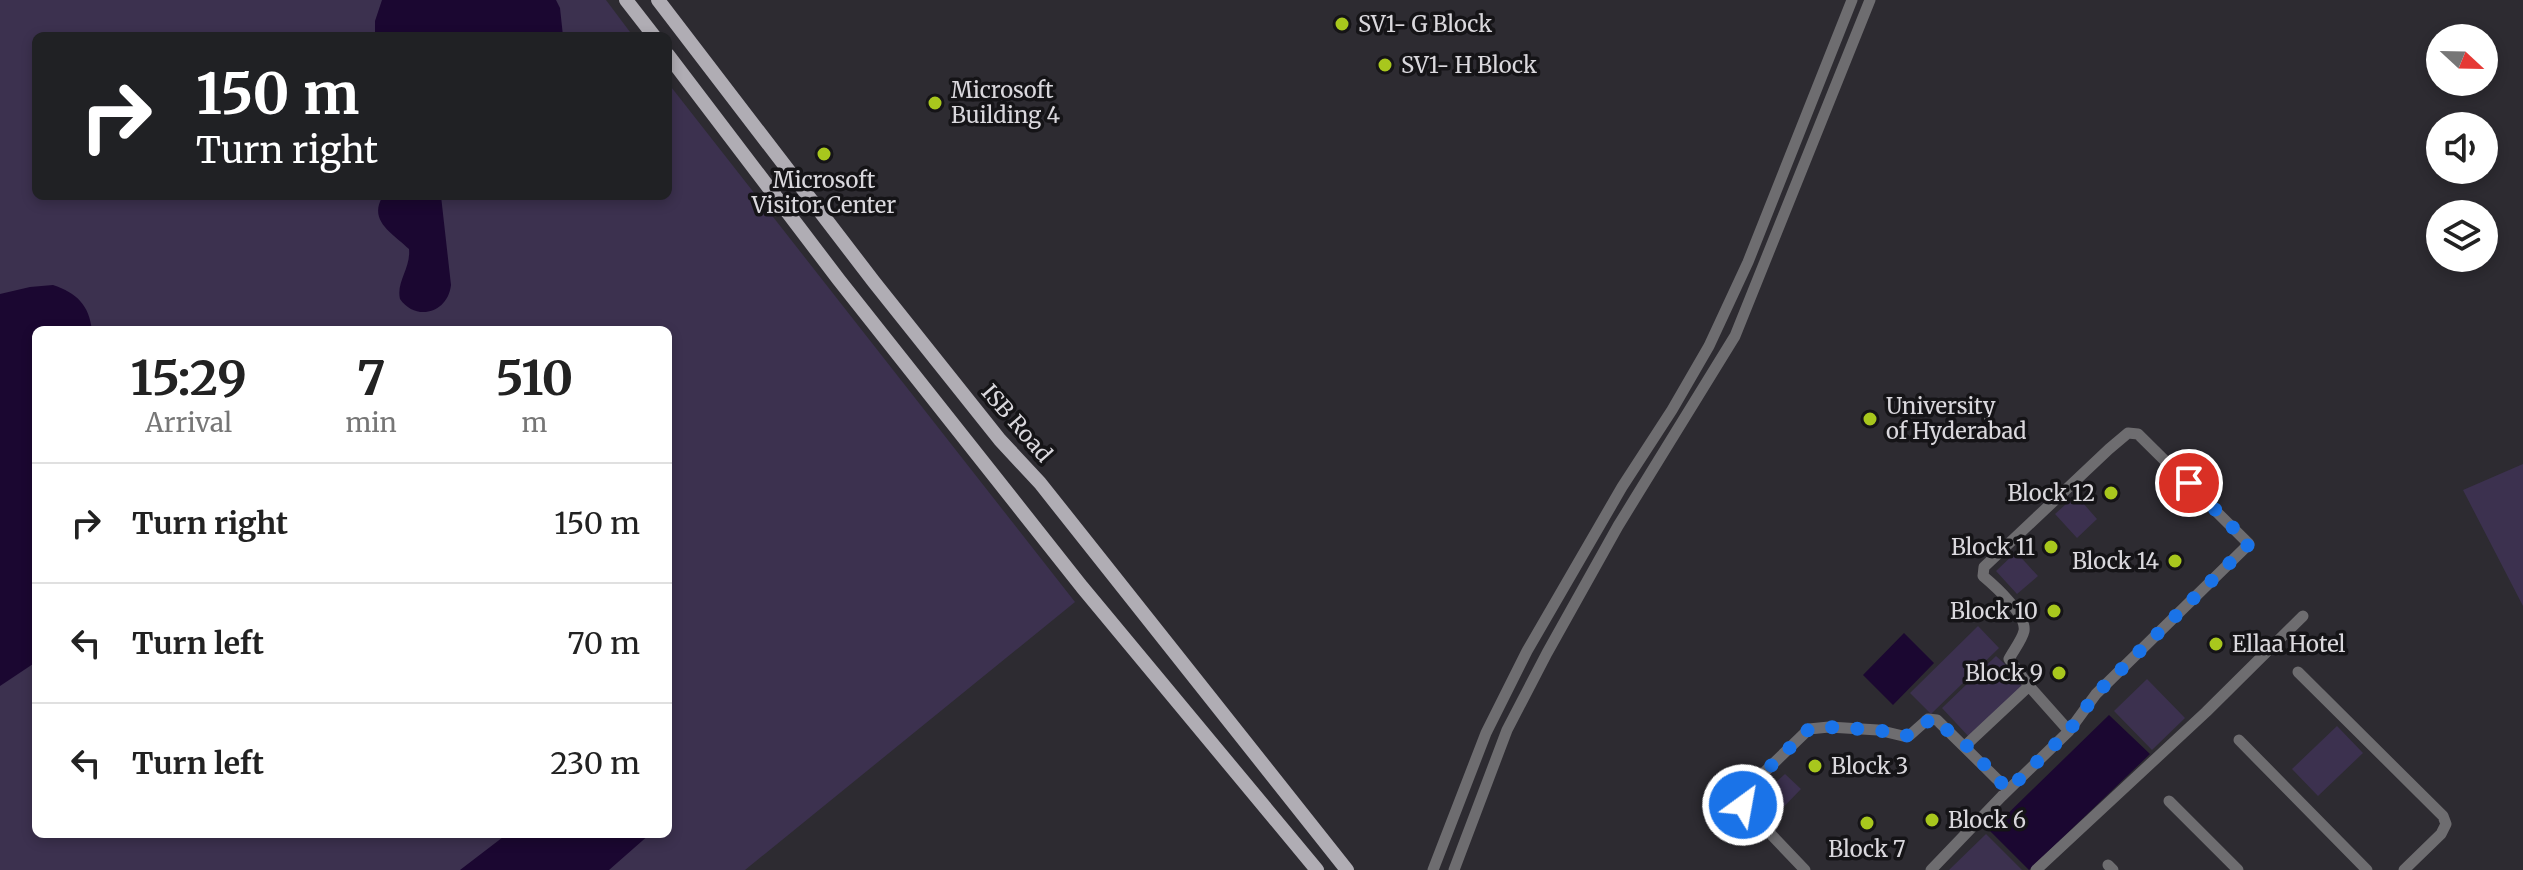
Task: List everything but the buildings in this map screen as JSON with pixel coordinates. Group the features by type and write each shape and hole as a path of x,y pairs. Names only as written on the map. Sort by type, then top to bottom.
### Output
{"main road":[{"path":"626,0 651,32"},
{"name":"ISB Road","path":"658,0 874,282 1000,440 1040,483 1347,870"},
{"path":"672,60 839,280 1082,587 1317,870"}],"street":[{"path":"1433,870 1486,733 1527,651 1622,487 1709,346 1748,262 1852,0"},
{"path":"1454,870 1507,730 1547,653 1618,526 1735,336 1870,0"},
{"path":"1931,870 2069,731 2096,694 2249,544 2138,434 2128,433 2109,449 1984,567 1983,576 1999,590 2023,620 2024,631 2009,659 2069,731"},
{"path":"2036,870 2206,712 2303,616"},
{"path":"2298,672 2443,816 2446,824 2441,834 2404,870"},
{"path":"1966,745 2029,686"},
{"path":"1805,870 1749,813 1743,805 1743,797 1747,789 1809,729 1878,730 1903,736 1910,735 1932,718 1966,745 2008,790"},
{"path":"2239,740 2367,870"},
{"path":"2169,801 2238,870"}],"shaded area":[{"path":"0,0 606,0 630,32 32,32 32,200 672,200 672,88 1075,602 745,870 0,870"},
{"path":"382,0 556,0 563,32 375,32"},
{"path":"381,200 441,200 451,285 449,295 438,308 422,312 407,306 400,299 409,249 384,226 378,213"},
{"path":"53,285 69,292 85,307 91,326 32,326 32,665 0,686 0,294"},
{"path":"2523,464 2523,606 2463,490"},
{"path":"2076,495 2097,519 2077,538 2055,514"},
{"path":"2016,552 2038,576 2017,594 1996,571"},
{"path":"1978,626 1999,648 1931,714 1910,693"},
{"path":"1904,633 1934,663 1893,705 1863,675"},
{"path":"1996,656 2029,686 1970,738 1942,708"},
{"path":"2147,679 2185,718 2152,750 2114,711"},
{"path":"2109,715 2150,754 2029,870 1990,831"},
{"path":"2337,726 2363,753 2318,796 2292,769"},
{"path":"1785,774 1801,789 1772,819 1758,798"},
{"path":"1986,834 2022,870 1949,870"},
{"path":"502,838 645,838 609,870 460,870"}],"place":[{"name":"SV1- G Block","path":"1342,24"},
{"name":"SV1- H Block","path":"1385,65"},
{"name":"Microsoft Building 4","path":"935,103"},
{"name":"Microsoft Visitor Center","path":"824,154"},
{"name":"University of Hyderabad","path":"1870,419"},
{"name":"Block 12","path":"2111,493"},
{"name":"Block 11","path":"2051,547"},
{"name":"Block 14","path":"2175,561"},
{"name":"Block 10","path":"2054,611"},
{"name":"Ellaa Hotel","path":"2216,644"},
{"name":"Block 9","path":"2059,673"},
{"name":"Block 3","path":"1815,766"},
{"name":"Block 6","path":"1932,820"},
{"name":"Block 7","path":"1867,823"}],"route":[{"path":"1743,805 1747,789 1809,729 1878,730 1903,736 1910,735 1932,718 1966,745 2008,790 2069,731 2096,694 2249,544 2189,483"}]}
